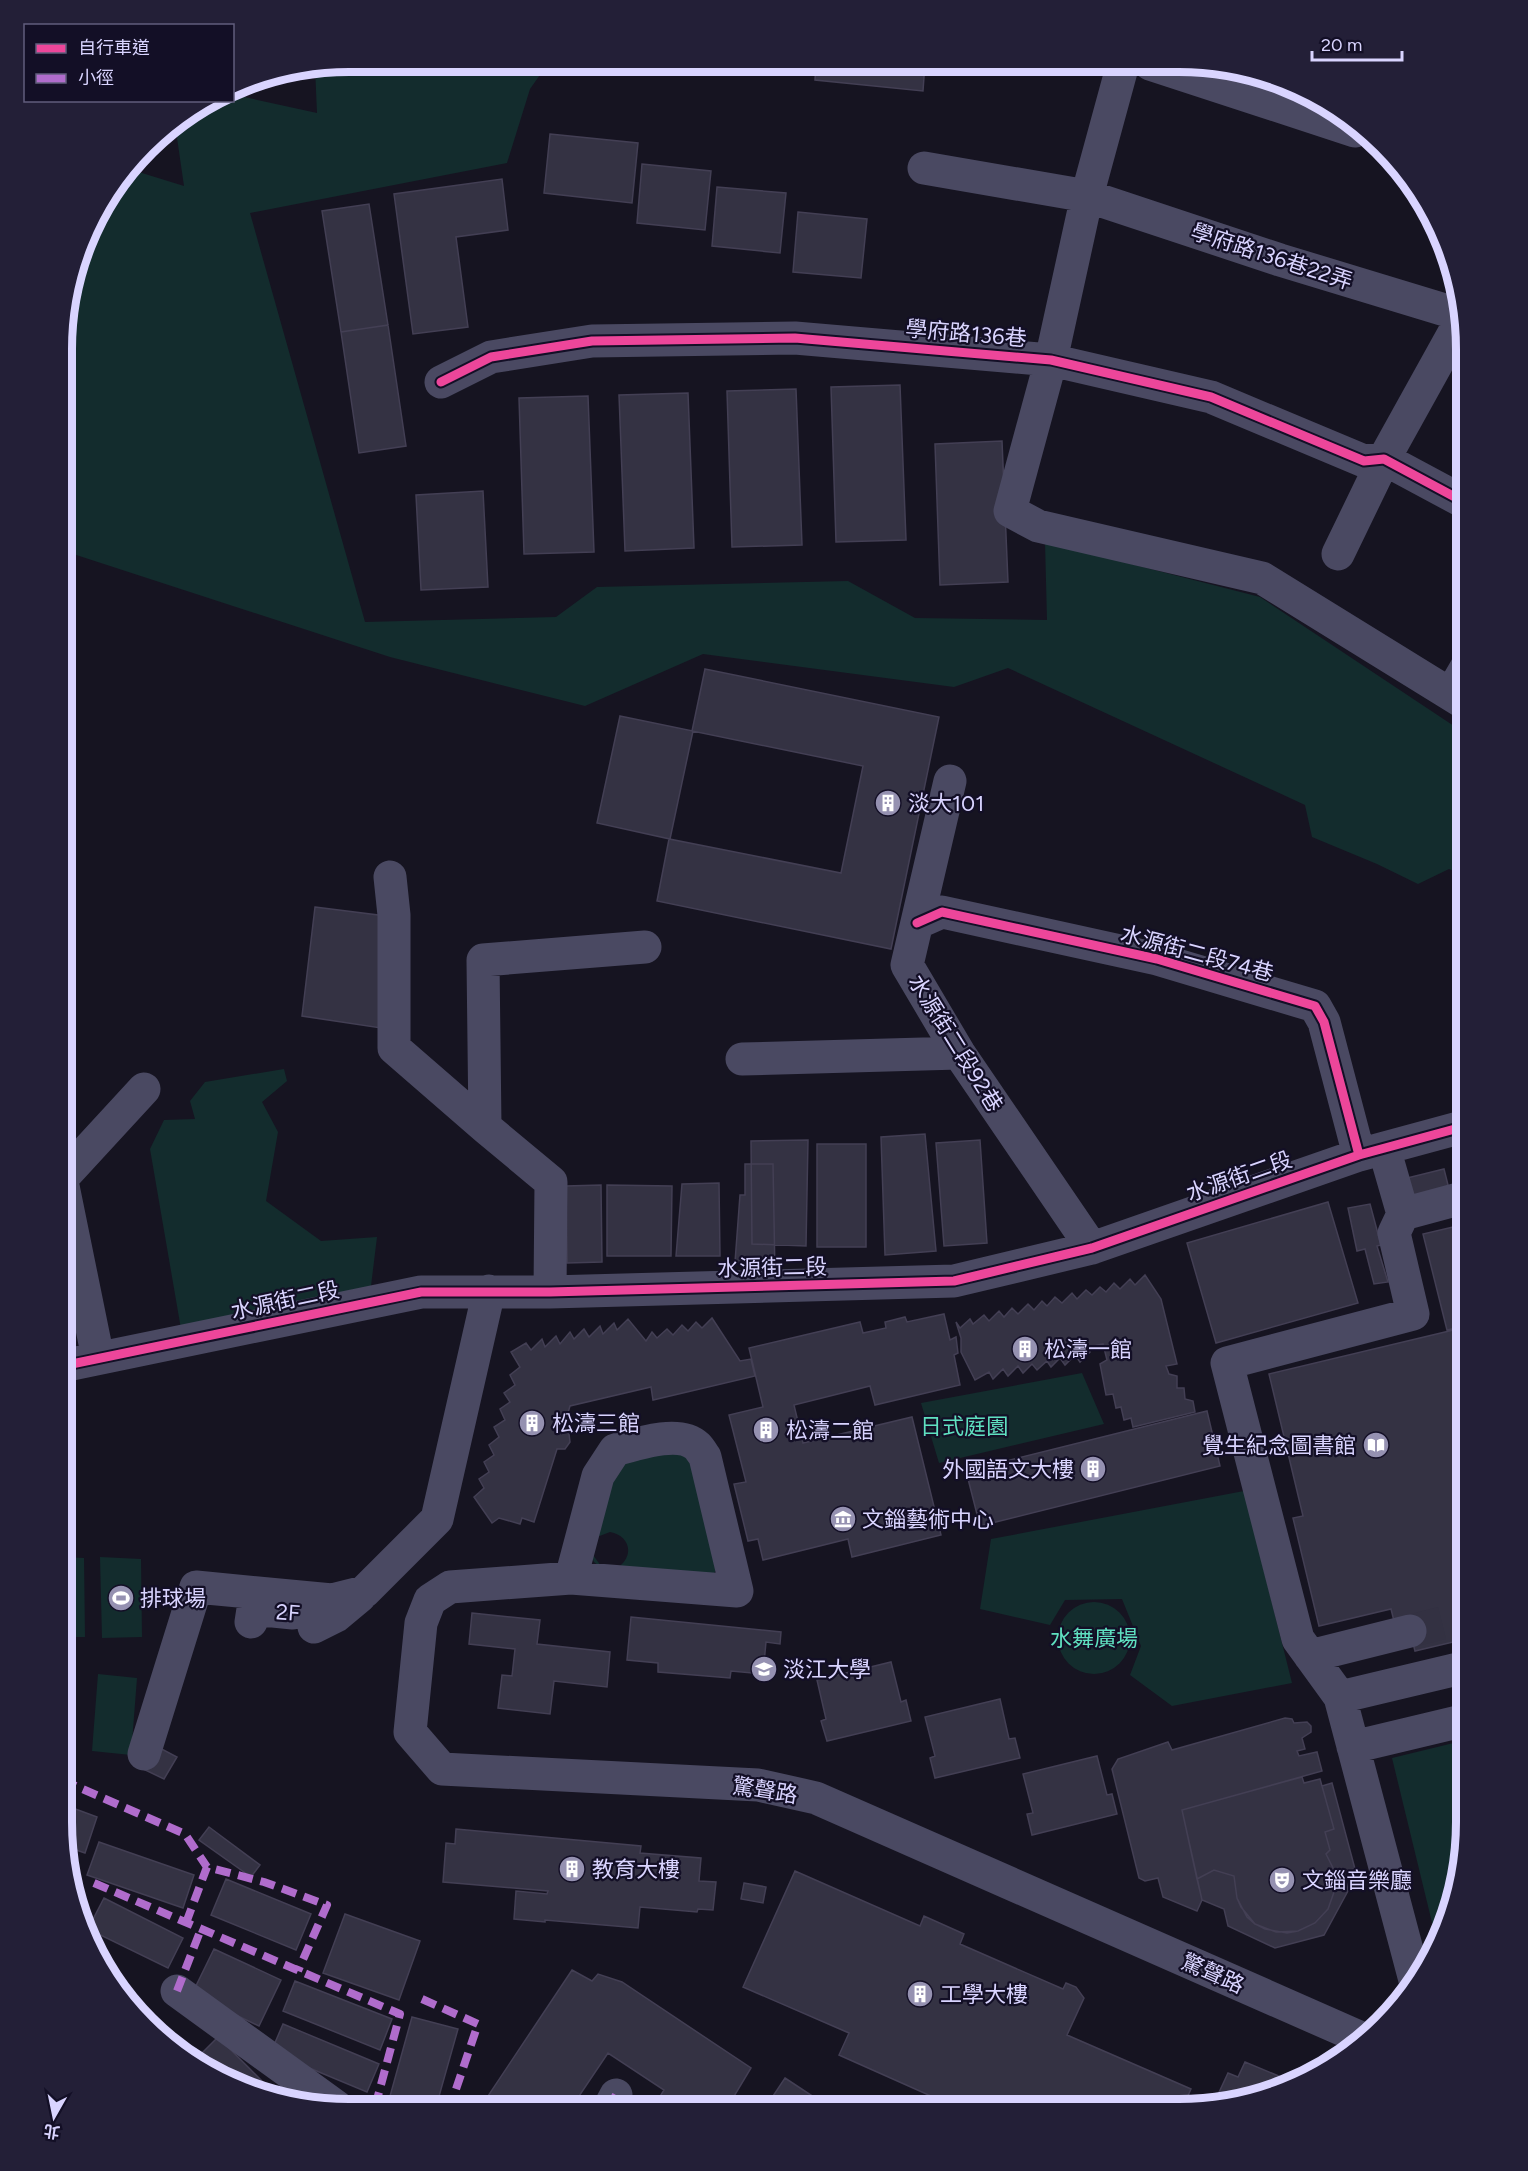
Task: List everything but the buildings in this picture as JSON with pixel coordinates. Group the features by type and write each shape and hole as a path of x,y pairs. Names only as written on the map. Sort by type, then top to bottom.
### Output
{"street":[{"path":"1121,72 1087,196 1051,360 1010,511 1038,526 1262,578 1456,685"},
{"path":"1174,72 1349,130"},
{"name":"學府路136巷22弄","path":"924,168 1087,196 1280,260 1454,313"},
{"path":"1338,554 1384,459 1455,331"},
{"name":"學府路136巷","path":"441,382 492,357 592,341 795,338 1051,360 1211,397 1364,460 1384,459 1456,498"},
{"name":"水源街二段92巷","path":"950,780 908,965 959,1053 1092,1248"},
{"path":"390,877 394,915 394,1048 550,1182 550,1292"},
{"name":"水源街二段74巷","path":"917,923 942,912 1157,959 1316,1006 1372,1152"},
{"path":"485,1127 483,960 645,947"},
{"path":"742,1059 959,1053"},
{"path":"72,1167 144,1089"},
{"name":"水源街二段","path":"72,1364 421,1292 550,1292 954,1281 1092,1248 1372,1152 1456,1129"},
{"path":"1372,1152 1403,1214"},
{"path":"1412,1971 1340,1697 1298,1639 1227,1363 1413,1314 1394,1233 1403,1214 1456,1200"},
{"path":"72,1230 98,1358"},
{"path":"144,1754 196,1587 332,1600 364,1592 437,1519 489,1291"},
{"name":"驚聲路","path":"571,1578 598,1476 615,1450 653,1440 683,1438 697,1445 705,1457 737,1591 571,1578 450,1587 430,1600 421,1623 410,1732 442,1769 758,1785 816,1798 1356,2035"},
{"name":"2F","path":"251,1622 253,1610 325,1621 364,1592"},
{"path":"1310,1656 1410,1631"},
{"path":"1340,1697 1456,1670"},
{"path":"1353,1747 1456,1722"},
{"path":"177,1991 324,2098"}],"green space":[{"path":"542,72 530,89 507,163 250,213 365,622 556,617 597,587 848,581 915,618 1047,620 1045,542 1260,597 1456,727 1456,872 1449,869 1418,884 1312,837 1305,805 1008,668 954,687 703,654 585,706 390,657 72,554 74,313 81,277 93,243 109,210 136,171 184,186 176,132 210,109 224,102 234,102 234,97 238,96 317,113 315,74"},
{"path":"284,1069 287,1081 262,1102 278,1132 266,1201 321,1241 377,1237 371,1286 181,1329 150,1149 164,1120 195,1119 190,1101 205,1082"},
{"name":"日式庭園","path":"1082,1373 1104,1424 939,1463 921,1403"},
{"path":"666,1449 689,1453 719,1565 713,1575 604,1570 594,1562 590,1552 609,1475 622,1460","holes":["610,1532 616,1534 627,1545 625,1561 620,1566 601,1566 593,1555 597,1537"]},
{"path":"1244,1491 1292,1683 1172,1706 1130,1675 1141,1646 1122,1599 1065,1600 1050,1625 980,1609 991,1539"},
{"path":"72,1557 84,1558 85,1637 72,1637"},
{"name":"排球場","path":"100,1557 141,1559 142,1637 102,1638"},
{"name":"水舞廣場","path":"1101,1602 1120,1612 1128,1624 1130,1638 1128,1652 1120,1664 1108,1672 1087,1674 1068,1664 1060,1652 1058,1631 1068,1612 1080,1604"},
{"name":"排球場","path":"98,1674 137,1678 131,1755 92,1751"},
{"path":"1456,1742 1454,1858 1447,1894 1434,1930 1392,1758"}],"tunnel":[{"path":"1410,1631 1456,1620"}],"marked path":[{"path":"72,1784 185,1834 207,1867"},
{"path":"186,1923 207,1867 264,1882 327,1905 298,1971"},
{"path":"94,1883 400,2014 377,2099"},
{"path":"177,1991 201,1929"},
{"path":"422,1999 478,2024 453,2099"},
{"path":"614,2099 616,2095"}],"cycle path":[{"path":"441,382 491,357 592,341 795,338 1051,360 1211,397 1364,461 1384,459 1456,498"},
{"path":"917,923 942,912 1157,959 1315,1006 1324,1022 1359,1155"},
{"path":"72,1364 421,1292 550,1292 954,1281 1092,1248 1359,1155 1456,1129"}],"place":[{"name":"淡大101","path":"888,803"},
{"name":"松濤一館","path":"1025,1349"},
{"name":"松濤三館","path":"532,1423"},
{"name":"松濤二館","path":"766,1430"},
{"name":"覺生紀念圖書館","path":"1376,1445"},
{"name":"外國語文大樓","path":"1093,1469"},
{"name":"文錙藝術中心","path":"843,1519"},
{"name":"排球場","path":"121,1598"},
{"name":"淡江大學","path":"764,1669"},
{"name":"教育大樓","path":"572,1869"},
{"name":"文錙音樂廳","path":"1282,1880"},
{"name":"工學大樓","path":"920,1994"}]}
